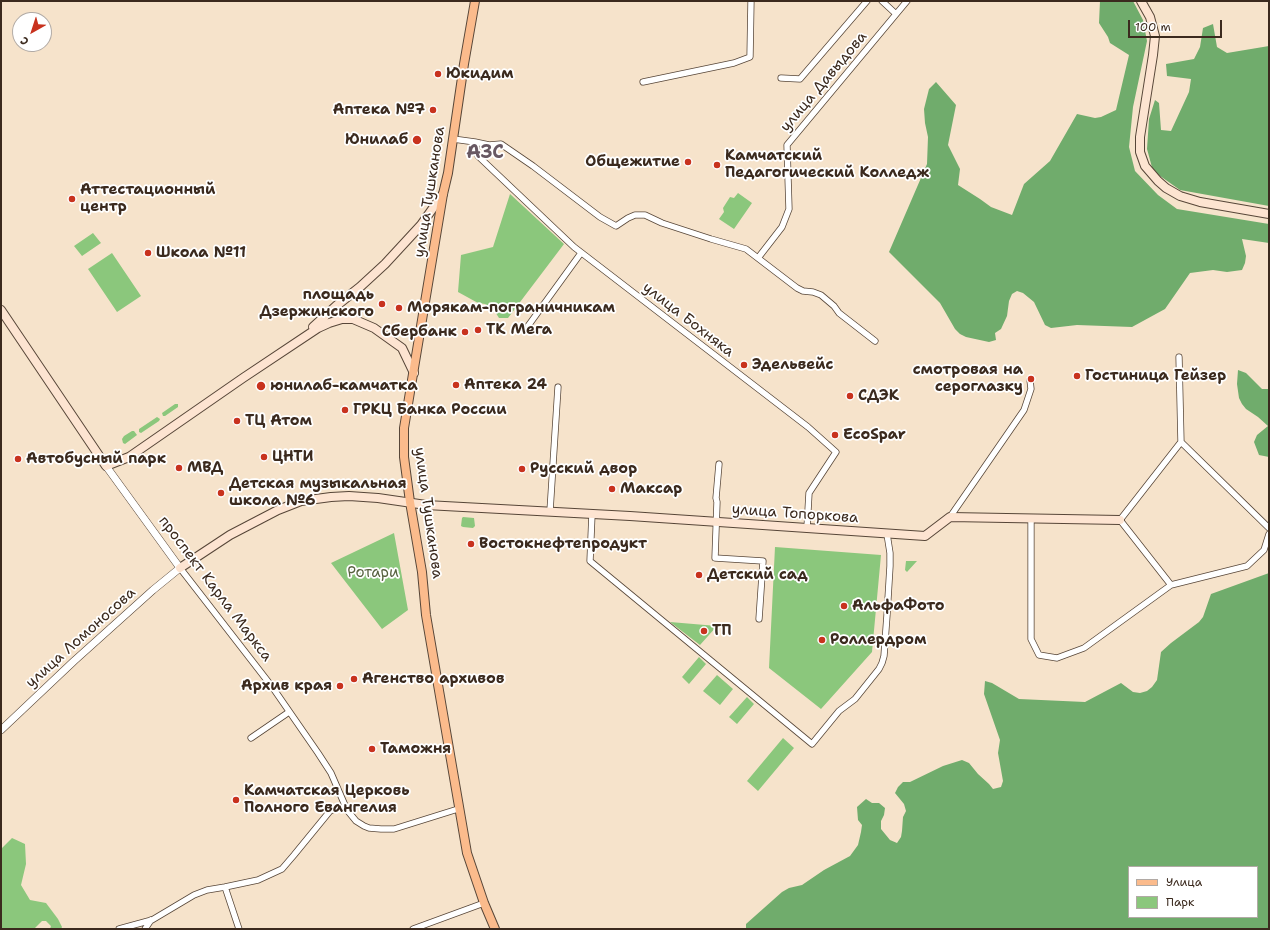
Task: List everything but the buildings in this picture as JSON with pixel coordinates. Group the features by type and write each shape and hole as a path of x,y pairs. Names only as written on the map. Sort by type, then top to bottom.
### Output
{"main road":[{"name":"улица Тушканова","path":"475,1 404,428 404,439 405,469 422,572 426,615 458,808 467,853 484,903 495,929"},
{"path":"1141,1 1150,17 1154,36 1153,55 1140,137 1140,152 1145,166 1158,181 1180,196 1200,202 1269,214"},
{"path":"293,345 385,264 421,225 443,194"},
{"name":"проспект Карла Маркса","path":"1,310 106,466"},
{"path":"106,466 130,457 243,378 325,324 342,319 353,319 374,328 402,348 414,373"},
{"name":"улица Топоркова","path":"180,568 230,535 278,510 301,501 349,496 378,498 426,505 550,511 925,536 950,517"},
{"path":"950,517 1120,520"}],"street":[{"path":"643,82 734,62 750,57 751,1"},
{"name":"улица Давыдова","path":"781,78 800,79 866,1"},
{"path":"882,1 896,14"},
{"name":"улица Давыдова","path":"758,258 782,227 789,209 788,145 907,1"},
{"path":"453,139 489,145 501,144 533,166 600,217 616,226 632,216 645,215 662,223 746,249 797,288 821,295 834,306 839,313 875,341"},
{"name":"улица Бохняка","path":"475,142 478,156 574,247 808,427 836,452 809,492 807,528"},
{"path":"528,326 581,253"},
{"path":"1172,585 1120,520 1181,442 1179,357"},
{"path":"950,517 1024,410 1031,389 1030,380"},
{"path":"550,511 558,387"},
{"path":"1181,442 1269,528"},
{"path":"719,464 714,558 763,561 759,619"},
{"name":"проспект Карла Маркса","path":"106,466 180,568 259,670 289,712 331,773 347,810 356,821 364,826 375,829 400,828 458,808"},
{"path":"592,514 590,561 696,650 812,744 839,711 856,699 879,670 882,663 884,656 890,566 890,553 887,534"},
{"path":"1031,519 1032,639 1039,655 1057,658 1084,648 1172,585 1247,566 1264,550 1269,534"},
{"name":"улица Ломоносова","path":"1,730 74,660 180,568"},
{"path":"251,738 289,712"},
{"path":"119,929 152,920 194,895 207,890 258,880 282,869 330,810 339,807 347,810"},
{"path":"225,887 239,929"},
{"path":"413,929 484,903"},
{"path":"145,929 152,920"}],"green space":[{"path":"1100,1 1133,1 1143,20 1147,41 1133,107 1129,147 1135,171 1158,195 1177,209 1269,224 1269,243 1242,239 1246,256 1242,270 1227,272 1213,270 1190,273 1165,309 1132,327 1077,325 1051,328 1045,325 1034,302 1023,293 1017,291 1012,294 1009,301 1007,316 1001,329 995,333 996,340 989,342 966,337 955,329 940,303 889,252 927,164 928,137 924,109 929,89 936,82 956,105 948,145 960,169 958,185 991,207 1012,215 1024,184 1050,161 1077,114 1095,118 1101,117 1116,110 1129,55 1110,43 1099,23"},
{"path":"1213,24 1217,47 1227,53 1269,46 1269,206 1180,190 1153,171 1147,149 1149,119 1155,100 1159,103 1161,130 1171,131 1189,92 1191,79 1167,76 1166,64 1194,59 1200,47 1203,28"},
{"path":"738,193 752,203 734,229 719,219 724,212 723,208 730,197 734,198"},
{"path":"510,194 564,244 508,318 499,318 494,310 485,304 478,303 458,292 461,255 493,247"},
{"path":"93,233 101,243 82,256 74,246"},
{"path":"112,253 141,296 117,312 88,269"},
{"path":"1238,370 1246,373 1262,389 1269,389 1269,457 1259,455 1254,442 1257,435 1268,426 1246,409 1242,404 1239,398 1237,384"},
{"path":"175,404 178,404 178,407 163,416 162,413"},
{"path":"157,417 160,419 159,421 141,433 139,432 139,429"},
{"path":"134,431 137,435 125,444 123,443 122,439 124,436"},
{"path":"463,517 474,518 475,526 473,528 461,526"},
{"name":"Ротари","path":"394,533 408,610 382,629 331,563"},
{"name":"Роллердром","path":"775,547 881,555 872,652 821,709 769,668"},
{"path":"906,561 917,561 907,572 905,570"},
{"path":"1269,573 1269,929 746,929 746,924 782,892 789,888 802,885 824,870 850,856 858,845 862,825 858,820 857,807 866,799 872,803 879,803 885,808 881,821 881,829 890,840 897,843 901,837 903,817 906,811 904,804 895,793 903,782 910,782 943,766 962,760 969,763 993,789 1001,787 1003,781 998,753 1000,740 984,694 985,681 992,683 1019,699 1085,702 1121,683 1133,692 1140,693 1147,691 1157,680 1161,652 1199,622 1203,617 1211,594"},
{"path":"670,622 717,626 700,645"},
{"path":"699,657 706,664 689,684 682,677"},
{"path":"717,675 733,689 720,705 703,691"},
{"path":"747,697 754,704 737,724 729,717"},
{"path":"783,738 794,748 758,791 747,781"},
{"path":"12,838 25,844 26,864 21,885 30,900 46,903 58,919 62,927 61,929 50,929 51,926 46,921 42,921 34,929 1,929 1,849"}],"place":[{"name":"Юкидим","path":"438,74"},
{"name":"Аптека №7","path":"433,110"},
{"name":"Юнилаб","path":"417,140"},
{"name":"Общежитие","path":"688,162"},
{"name":"Камчатский Педагогический Колледж","path":"717,165"},
{"name":"Аттестационный центр","path":"72,199"},
{"name":"Школа №11","path":"148,253"},
{"name":"площадь Дзержинского","path":"382,304"},
{"name":"Морякам-пограничникам","path":"399,308"},
{"name":"ТК Мега","path":"478,330"},
{"name":"Сбербанк","path":"465,332"},
{"name":"Эдельвейс","path":"744,365"},
{"name":"Гостиница Гейзер","path":"1077,376"},
{"name":"смотровая на сероглазку","path":"1031,379"},
{"name":"Аптека 24","path":"456,385"},
{"name":"юнилаб-камчатка","path":"261,386"},
{"name":"СДЭК","path":"850,396"},
{"name":"ГРКЦ Банка России","path":"345,410"},
{"name":"ТЦ Атом","path":"237,421"},
{"name":"EcoSpar","path":"835,435"},
{"name":"ЦНТИ","path":"264,457"},
{"name":"Автобусный парк","path":"18,459"},
{"name":"МВД","path":"179,468"},
{"name":"Русский двор","path":"522,469"},
{"name":"Максар","path":"612,489"},
{"name":"Детская музыкальная школа №6","path":"221,493"},
{"name":"Востокнефтепродукт","path":"471,544"},
{"name":"Детский сад","path":"699,575"},
{"name":"АльфаФото","path":"844,606"},
{"name":"ТП","path":"704,631"},
{"name":"Роллердром","path":"822,640"},
{"name":"Агенство архивов","path":"354,679"},
{"name":"Архив края","path":"340,686"},
{"name":"Таможня","path":"372,749"},
{"name":"Камчатская Церковь Полного Евангелия","path":"236,800"}],"district":[{"name":"АЗС","path":"485,153"}]}
